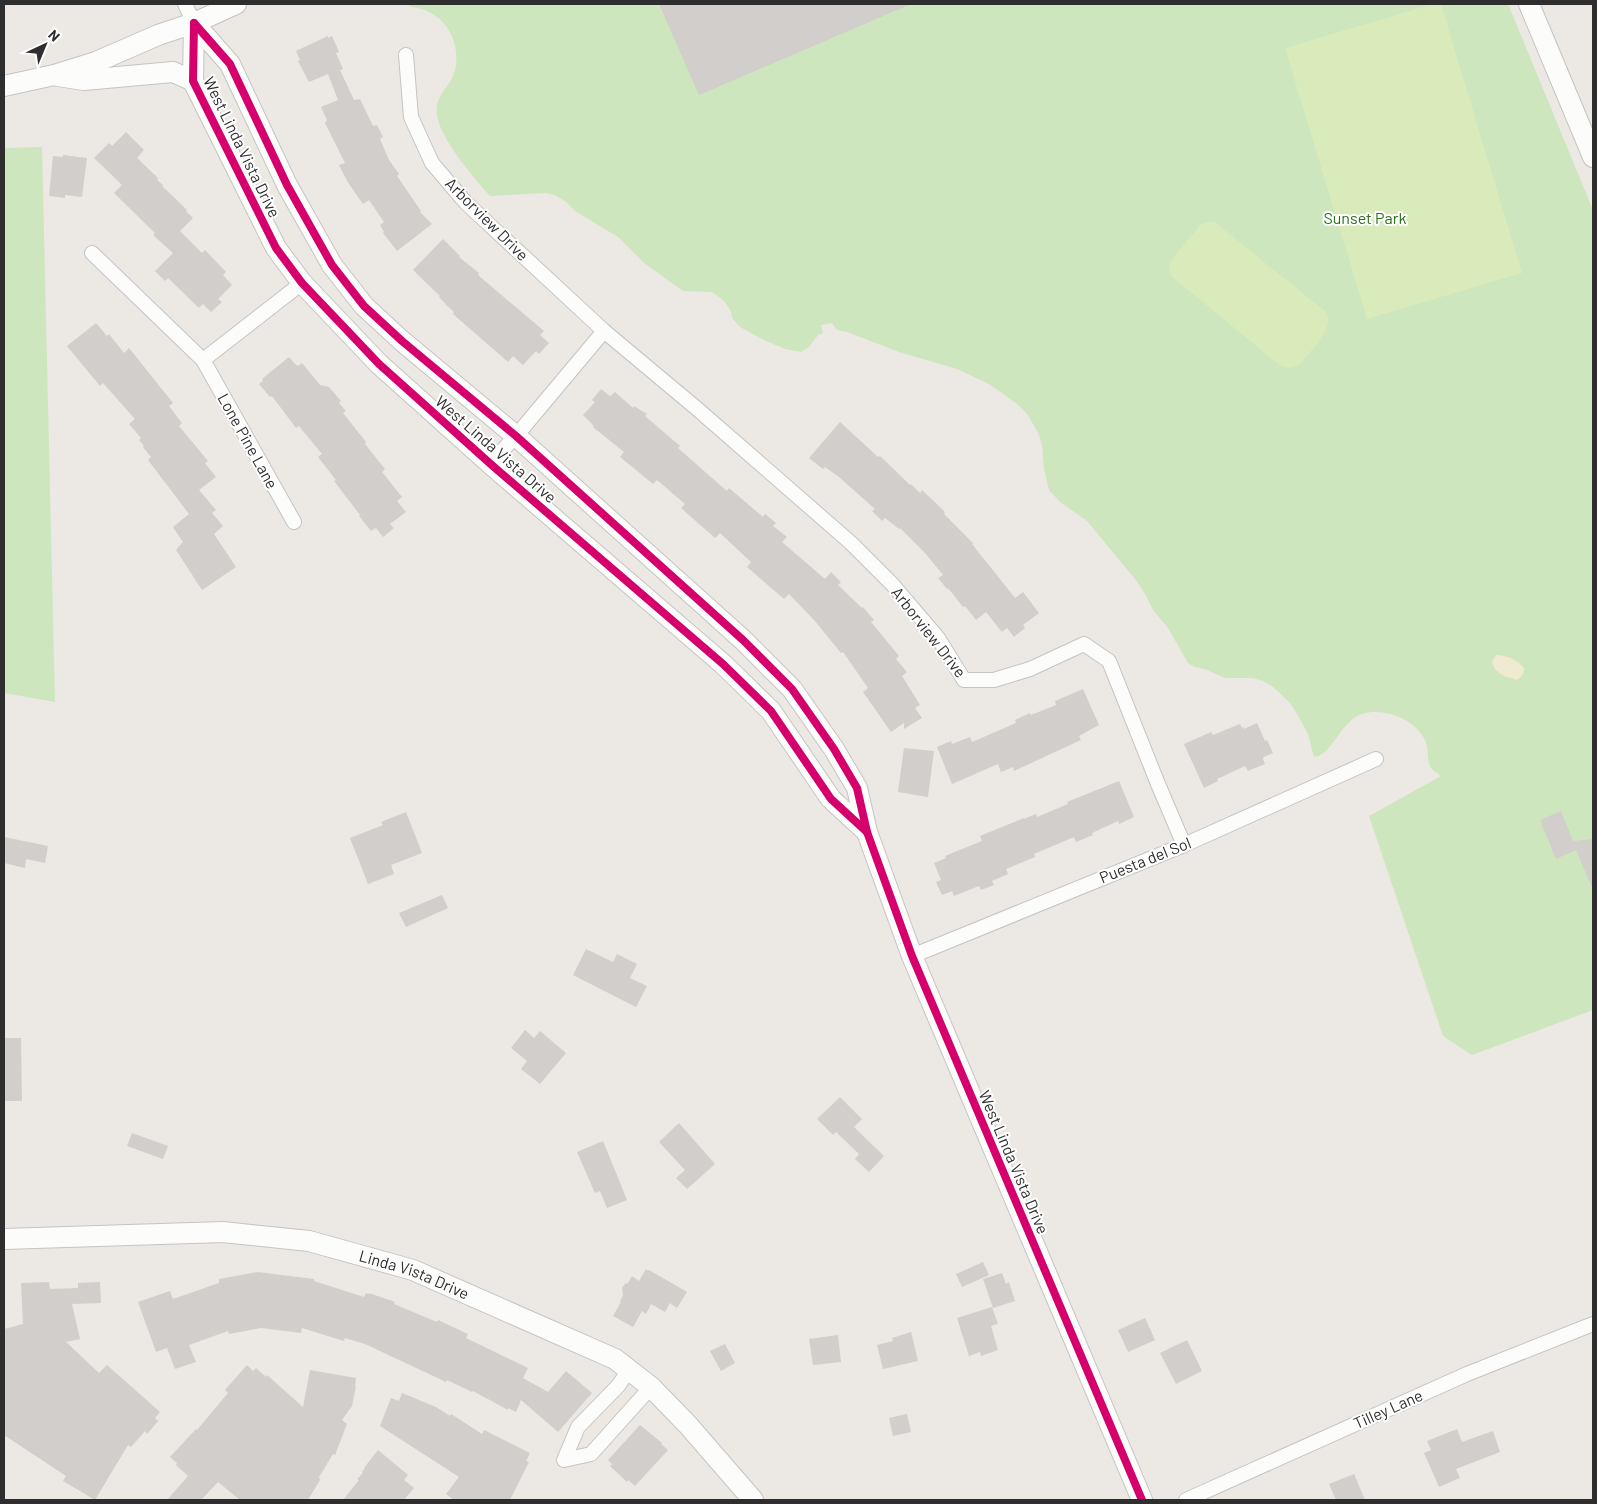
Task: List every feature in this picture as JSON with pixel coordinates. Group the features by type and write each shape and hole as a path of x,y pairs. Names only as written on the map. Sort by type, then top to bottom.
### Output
{"main road":[{"path":"4,86 54,76 96,62 236,4"},
{"path":"1529,4 1593,158"},
{"name":"West Linda Vista Drive","path":"194,23 193,80 276,248 302,284 379,364 490,463 716,658 764,704 771,711 832,799 866,832"},
{"name":"West Linda Vista Drive","path":"194,23 230,64 287,185 332,265 364,306 392,333 516,436 743,640 792,689 834,749 857,788 866,832 912,956 1142,1500"},
{"path":"54,76 84,80 173,72 193,80"},
{"name":"Linda Vista Drive","path":"4,1239 223,1232 309,1240 413,1270 615,1359 651,1387 688,1425 753,1500"}],"street":[{"path":"185,4 194,23"},
{"name":"Arborview Drive","path":"406,55 410,117 432,163 466,203 604,331 695,407 851,543 892,584 938,638 964,680 994,680 1030,668 1084,644 1109,661 1184,845"},
{"name":"Lone Pine Lane","path":"92,253 202,360 294,522"},
{"path":"202,360 302,284"},
{"path":"490,463 516,436 604,331"},
{"name":"Puesta del Sol","path":"912,956 1184,845 1376,759"},
{"name":"Tilley Lane","path":"1186,1500 1467,1374 1593,1324"},
{"path":"629,1370 618,1386 578,1427 564,1460 591,1454 651,1387"}],"green space":[{"name":"Sunset Park","path":"410,4 1508,4 1593,210 1593,1010 1472,1055 1443,1036 1369,816 1441,776 1431,768 1425,740 1414,726 1398,716 1380,712 1362,714 1348,723 1321,755 1314,757 1308,734 1296,712 1290,703 1272,686 1252,678 1225,678 1188,663 1168,628 1153,610 1135,579 1087,521 1060,502 1049,490 1044,469 1042,445 1028,415 1016,403 989,384 957,369 899,352 837,330 832,323 821,325 823,333 818,335 809,347 801,352 785,349 740,327 732,318 731,311 724,301 712,292 683,291 644,263 618,237 575,211 557,196 546,193 490,196 450,146 439,124 437,114 438,102 451,81 456,67 454,41 450,32 439,18 426,10 409,6"},
{"name":"Sunset Park","path":"1433,4 1441,4 1522,273 1367,319 1285,48"},
{"path":"42,147 55,702 4,693 4,148"},
{"path":"1211,221 1216,223 1326,312 1328,325 1325,332 1316,346 1299,365 1291,368 1281,366 1171,276 1169,268 1171,261 1200,225"}],"sand":[{"path":"1496,655 1512,658 1524,668 1524,672 1517,680 1498,672 1492,662"}],"building":[{"path":"659,4 911,4 699,95"},
{"path":"328,36 328,38 332,36 339,52 336,53 343,69 340,70 354,100 360,99 373,126 377,125 383,137 380,139 389,160 399,174 397,176 420,212 432,224 397,251 383,233 380,225 384,222 369,200 363,204 347,181 339,165 345,163 325,123 327,120 321,107 338,100 328,74 309,82 298,61 300,60 296,51"},
{"path":"126,132 144,150 137,158 158,178 157,180 162,186 193,218 180,231 202,253 205,250 226,272 223,275 232,285 218,299 222,302 211,312 203,304 199,308 168,278 165,281 155,271 173,253 153,235 155,233 114,193 122,185 94,158 109,143 112,146"},
{"path":"63,155 87,158 82,197 65,195 65,198 49,196 53,156 63,157"},
{"path":"443,239 459,257 479,273 478,275 544,331 540,335 549,343 539,354 536,351 523,365 513,356 508,362 453,314 454,312 445,304 440,296 413,270"},
{"path":"96,323 107,336 109,334 124,353 129,348 173,403 169,406 182,423 179,426 208,461 205,463 216,477 199,490 216,510 212,513 223,526 214,534 236,567 202,590 176,550 183,542 173,527 189,514 148,460 151,457 139,440 141,438 129,424 135,419 103,383 100,386 67,346"},
{"path":"289,357 298,366 302,363 320,385 329,387 341,401 339,403 346,411 343,413 385,469 382,472 402,497 397,501 406,512 390,524 394,528 383,537 376,528 371,531 318,457 322,454 299,426 296,428 272,396 270,397 259,384 263,381 262,379"},
{"path":"601,389 610,396 615,392 633,408 634,406 647,414 645,416 680,446 678,448 727,491 729,488 763,517 765,514 776,523 773,526 787,537 782,542 825,579 831,572 841,582 838,585 863,607 874,620 871,622 899,656 896,659 907,672 902,676 920,705 915,708 922,718 904,729 904,723 891,732 863,692 868,688 843,652 841,653 814,620 789,594 784,599 747,567 751,562 720,533 715,538 681,508 685,504 657,480 653,484 620,457 624,452 593,427 583,415 595,402 592,400"},
{"path":"840,422 910,485 920,493 922,490 945,512 944,514 973,543 1015,598 1023,592 1039,613 1023,625 1025,628 1014,637 1007,628 1002,632 986,612 976,620 938,578 943,575 925,553 900,528 885,518 882,521 872,511 875,509 839,477 825,467 823,469 809,458"},
{"path":"1083,689 1099,725 1079,736 1081,740 1014,771 1013,767 1001,772 998,764 952,784 937,747 951,741 952,744 970,737 972,742 1016,723 1015,720 1030,713 1031,715 1056,705 1055,701"},
{"path":"1257,723 1273,753 1264,757 1265,764 1248,771 1245,766 1217,779 1218,781 1204,788 1184,744 1211,732 1213,735 1240,724 1244,729"},
{"path":"904,748 934,751 928,797 898,792"},
{"path":"1119,781 1134,817 1119,824 1118,821 1076,842 1074,837 1034,854 1035,857 1006,869 1008,874 992,881 994,885 981,890 979,886 954,896 952,891 942,895 936,882 941,880 934,863 946,858 945,856 982,841 980,836 1036,814 1037,817 1068,804 1067,802"},
{"path":"1561,811 1573,841 1593,839 1593,890 1576,850 1556,859 1540,820"},
{"path":"406,812 422,853 391,865 394,874 368,884 350,838 383,825 381,822"},
{"path":"4,837 48,846 45,863 26,859 25,868 4,863"},
{"path":"442,895 448,908 406,927 399,913"},
{"path":"586,949 613,962 617,954 637,964 630,978 647,986 636,1007 573,975"},
{"path":"525,1030 534,1038 540,1031 566,1053 540,1084 521,1069 527,1061 511,1048"},
{"path":"4,1038 21,1038 22,1101 4,1101"},
{"path":"840,1097 862,1119 854,1127 884,1156 869,1172 855,1159 859,1154 836,1132 833,1135 817,1119"},
{"path":"679,1123 715,1164 687,1189 676,1178 685,1170 659,1142"},
{"path":"132,1133 168,1146 163,1159 127,1146"},
{"path":"603,1141 627,1200 607,1208 600,1191 595,1193 577,1152"},
{"path":"983,1262 989,1275 962,1287 956,1274"},
{"path":"646,1269 687,1292 677,1308 670,1303 665,1312 651,1304 646,1314 642,1311 633,1327 613,1316 623,1296 622,1288 632,1276 639,1281"},
{"path":"258,1272 314,1279 314,1281 364,1297 366,1293 369,1293 395,1302 394,1304 437,1322 438,1320 468,1334 466,1338 528,1368 523,1378 548,1392 566,1371 592,1393 558,1432 521,1400 516,1412 508,1408 508,1410 473,1391 447,1380 446,1382 365,1344 345,1338 344,1341 302,1328 301,1333 261,1328 229,1334 228,1331 189,1345 196,1362 175,1369 167,1348 156,1352 138,1302 170,1291 173,1299 219,1283 219,1279"},
{"path":"1002,1273 1006,1284 1009,1282 1015,1301 993,1308 983,1279"},
{"path":"49,1282 50,1289 78,1288 78,1283 100,1282 101,1303 72,1304 80,1339 66,1342 99,1373 107,1365 160,1412 155,1418 158,1421 147,1434 145,1431 131,1447 128,1445 95,1500 63,1481 66,1476 4,1435 4,1329 23,1324 21,1283"},
{"path":"992,1307 998,1324 991,1326 998,1350 981,1356 980,1352 969,1356 957,1318"},
{"path":"1145,1318 1155,1340 1128,1352 1118,1330"},
{"path":"911,1332 918,1361 883,1369 877,1345 893,1341 892,1338"},
{"path":"838,1335 841,1362 813,1365 809,1339"},
{"path":"1187,1340 1202,1371 1176,1384 1160,1353"},
{"path":"725,1344 735,1363 721,1371 710,1351"},
{"path":"247,1365 253,1371 256,1368 266,1377 267,1375 303,1407 310,1370 356,1378 352,1406 342,1420 347,1424 335,1455 333,1454 319,1477 320,1480 308,1500 240,1500 218,1482 201,1500 167,1500 188,1476 170,1457 197,1430 228,1393 225,1390"},
{"path":"402,1393 436,1407 450,1416 451,1414 482,1434 484,1430 530,1453 526,1461 529,1462 510,1500 454,1500 446,1494 459,1477 380,1426 391,1398 399,1401"},
{"path":"907,1414 911,1432 893,1436 889,1418"},
{"path":"640,1425 668,1450 635,1486 628,1480 627,1482 610,1466 612,1464 608,1460"},
{"path":"1457,1429 1462,1442 1493,1431 1500,1452 1456,1469 1460,1478 1439,1487 1424,1453 1431,1450 1427,1441"},
{"path":"378,1450 408,1475 404,1480 414,1488 404,1500 343,1500 359,1480 357,1479"},
{"path":"1354,1474 1365,1500 1336,1500 1329,1484"}],"cycle path":[{"path":"194,23 230,64 287,185 332,265 364,306 402,341 516,436 743,640 792,689 834,749 857,788 867,832 912,956 1142,1500"},
{"path":"194,23 193,81 276,248 302,283 379,364 494,467 723,664 771,711 831,799 867,832"}]}
